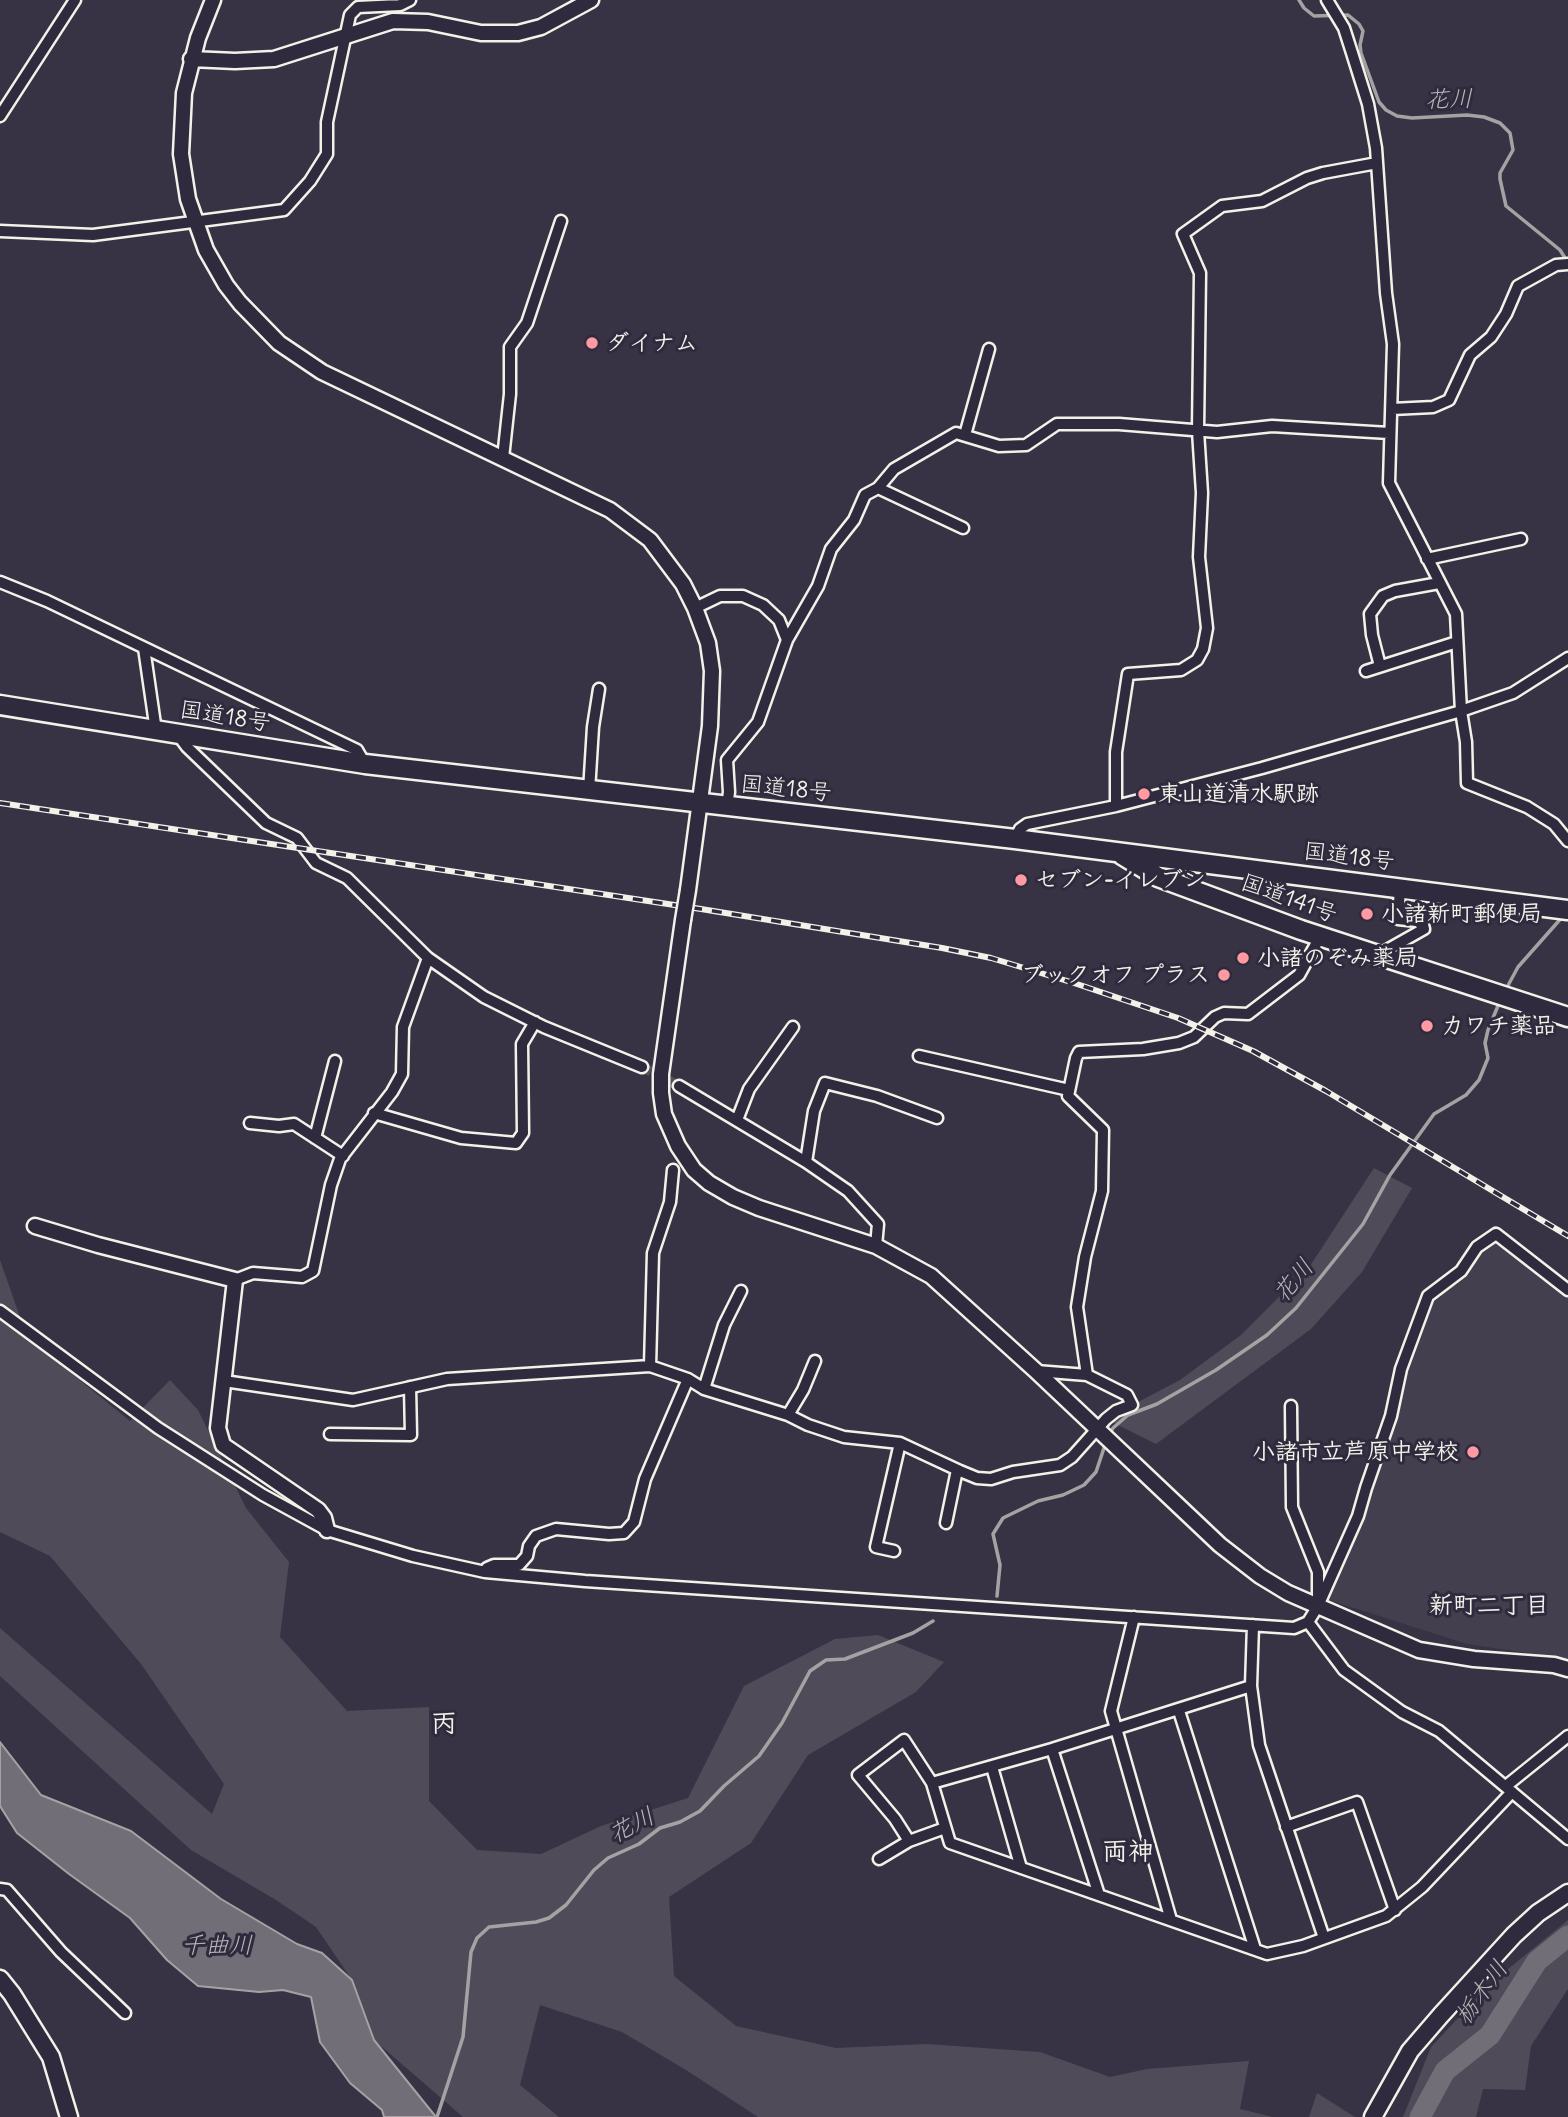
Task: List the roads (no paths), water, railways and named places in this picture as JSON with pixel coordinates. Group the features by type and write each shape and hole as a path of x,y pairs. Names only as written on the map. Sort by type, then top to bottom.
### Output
{"highway":[{"name":"国道18号","path":"0,705 365,764 1015,839 1568,910"},
{"name":"国道141号","path":"1119,853 1146,872 1180,886 1321,937 1568,1017"},
{"path":"1180,886 1182,871 1190,861"}],"main road":[{"path":"1373,2117 1410,2051 1441,2015 1514,1936 1538,1913 1568,1893"},
{"path":"0,1979 51,2057 69,2117"}],"street":[{"path":"0,116 75,0"},
{"path":"213,0 191,60 181,113 181,155 188,199 196,223 206,250 226,285 257,323 300,359 334,378 610,510 631,525 665,558 695,608 708,643 712,671 710,726 661,1074 664,1114 678,1146 694,1170 709,1183 733,1197 876,1246 931,1276 1220,1545 1287,1593 1419,1650 1568,1669"},
{"path":"0,231 93,235 284,210 293,202 327,154 327,122 350,15 358,8 400,5 410,0"},
{"path":"191,60 274,59 381,23 403,20 428,22 481,33 518,33 541,27 591,0"},
{"path":"1327,0 1343,28 1368,104 1377,163 1385,293 1393,344 1389,483 1456,614 1467,783 1527,807 1554,824 1568,841"},
{"path":"1116,806 1115,752 1128,674 1181,670 1197,660 1203,649 1207,628 1199,557 1202,493 1198,431 1200,273 1183,234 1222,206 1262,201 1307,178 1377,163"},
{"path":"503,458 510,394 510,347 527,323 561,221"},
{"path":"1392,409 1433,407 1449,400 1470,355 1490,337 1506,314 1518,286 1556,265 1568,264"},
{"path":"965,435 989,349"},
{"path":"727,807 727,760 758,722 787,640 818,586 831,549 854,520 865,495 878,488 894,468 956,433 999,446 1026,445 1057,424 1119,424 1217,432 1272,426 1389,433"},
{"path":"878,488 963,528"},
{"path":"1427,559 1521,539"},
{"path":"0,582 47,601 357,750 365,764"},
{"path":"1380,666 1370,614 1382,596 1439,583"},
{"path":"695,608 720,596 743,596 762,606 779,620 787,640"},
{"path":"1366,671 1457,642"},
{"path":"144,648 156,731"},
{"path":"1015,839 1020,829 1027,824 1116,806 1262,768 1461,711 1513,693 1568,658"},
{"path":"589,791 593,727 599,689"},
{"path":"177,733 187,747 265,822 297,838 316,863 347,878 428,958 484,997 535,1022 642,1067"},
{"path":"1378,955 1424,929 1418,921 1398,919 1400,888"},
{"path":"1087,1375 1077,1307 1085,1257 1102,1191 1103,1130 1068,1096 1079,1052 1143,1049 1179,1043 1194,1037 1215,1017 1224,1013 1248,1014 1299,975 1321,937"},
{"path":"35,1226 235,1280 253,1273 302,1278 313,1270 331,1185 343,1156 392,1092 402,1074 402,1027 428,958"},
{"path":"374,1113 461,1138 516,1143 523,1133 522,1044 535,1022"},
{"path":"737,1120 750,1089 793,1027"},
{"path":"919,1056 1069,1090"},
{"path":"315,1138 335,1061"},
{"path":"806,1162 814,1111 825,1083 877,1096 937,1118"},
{"path":"679,1086 806,1162 848,1191 878,1224 876,1246"},
{"path":"250,1123 279,1126 294,1124 343,1156"},
{"path":"650,1366 653,1253 670,1202 673,1170"},
{"path":"0,1311 158,1428 263,1495 327,1530 413,1556 485,1572 1294,1628 1308,1622 1318,1606 1358,1516 1391,1416 1402,1369 1428,1296 1461,1270 1477,1247 1496,1234 1568,1290"},
{"path":"235,1280 218,1428 223,1445 318,1510 324,1518 327,1530"},
{"path":"704,1389 723,1325 741,1291"},
{"path":"788,1415 803,1390 815,1361"},
{"path":"224,1381 353,1400 447,1379 650,1366 688,1379 704,1389 788,1415 844,1437 900,1443 957,1470 978,1478 991,1479 1013,1472 1060,1465 1100,1432 1116,1411 1132,1405 1127,1395 1087,1375 1036,1371"},
{"path":"485,1572 494,1565 519,1565 527,1556 529,1546 536,1536 556,1530 624,1533 634,1522 645,1479 688,1379"},
{"path":"330,1434 411,1435 410,1387"},
{"path":"1291,1406 1292,1507 1318,1572 1318,1606"},
{"path":"894,1551 876,1546 900,1443"},
{"path":"946,1522 957,1470"},
{"path":"1134,1617 1111,1711 1171,1920"},
{"path":"1308,1622 1344,1670 1402,1712 1439,1731 1568,1839"},
{"path":"1253,1625 1251,1686 1259,1745 1324,1938"},
{"path":"932,1783 1179,1711 1251,1686"},
{"path":"1179,1711 1255,1949"},
{"path":"909,1841 895,1819 858,1776 904,1740 932,1783 950,1843 1267,1954 1303,1946 1386,1916 1395,1910 1447,1862 1509,1789 1568,1736"},
{"path":"1052,1749 1099,1895"},
{"path":"992,1767 1021,1868"},
{"path":"1286,1827 1357,1802 1395,1910"},
{"path":"879,1859 909,1841 945,1828"},
{"path":"0,1889 6,1890 61,1952 125,2013"}],"water":[{"name":"千曲川","path":"0,1742 41,1795 131,1831 221,1899 297,1944 322,1953 352,1980 374,2040 436,2117 384,2117 382,2110 350,2083 320,2042 311,1997 283,1990 259,1992 198,1986 167,1960 130,1918 17,1833 0,1806"}],"waterway":[{"name":"花川","path":"1299,0 1314,16 1348,15 1359,24 1363,31 1361,53 1379,102 1386,110 1397,116 1412,118 1467,115 1500,123 1510,133 1513,150 1500,173 1506,206 1560,250 1567,261"},
{"name":"花川","path":"1505,991 1518,967 1564,915"},
{"name":"花川","path":"1109,1435 1128,1415 1157,1404 1216,1370 1267,1335 1296,1308 1363,1224 1390,1175 1434,1114 1466,1095 1479,1080 1488,1058 1485,1043 1488,1030 1500,1001"},
{"name":"花川","path":"997,1596 1000,1565 993,1534 1003,1518 1038,1501 1063,1495 1084,1485 1096,1472 1106,1442"},
{"name":"花川","path":"437,2117 463,2037 471,1952 477,1938 489,1927 549,1918 566,1905 594,1870 608,1858 639,1844 660,1828 680,1822 700,1811 759,1756 782,1723 810,1671 826,1660 845,1659 913,1633 933,1621"},
{"name":"栃木川","path":"1420,2117 1445,2071 1490,2035 1537,1961 1568,1936"}],"tunnel":[{"path":"642,1067 679,1086"}],"railway":[{"path":"0,803 701,909 991,958 1178,1018 1253,1051 1326,1091 1568,1236"}],"place":[{"name":"ダイナム","path":"592,343"},
{"name":"東山道清水駅跡","path":"1144,794"},
{"name":"セブン-イレブン","path":"1021,880"},
{"name":"小諸新町郵便局","path":"1367,914"},
{"name":"小諸のぞみ薬局","path":"1243,958"},
{"name":"ブックオフ プラス","path":"1224,975"},
{"name":"カワチ薬品","path":"1427,1026"},
{"name":"小諸市立芦原中学校","path":"1473,1452"}],"district":[{"name":"新町二丁目","path":"1489,1606"},
{"name":"丙","path":"444,1725"},
{"name":"両神","path":"1128,1853"}]}
